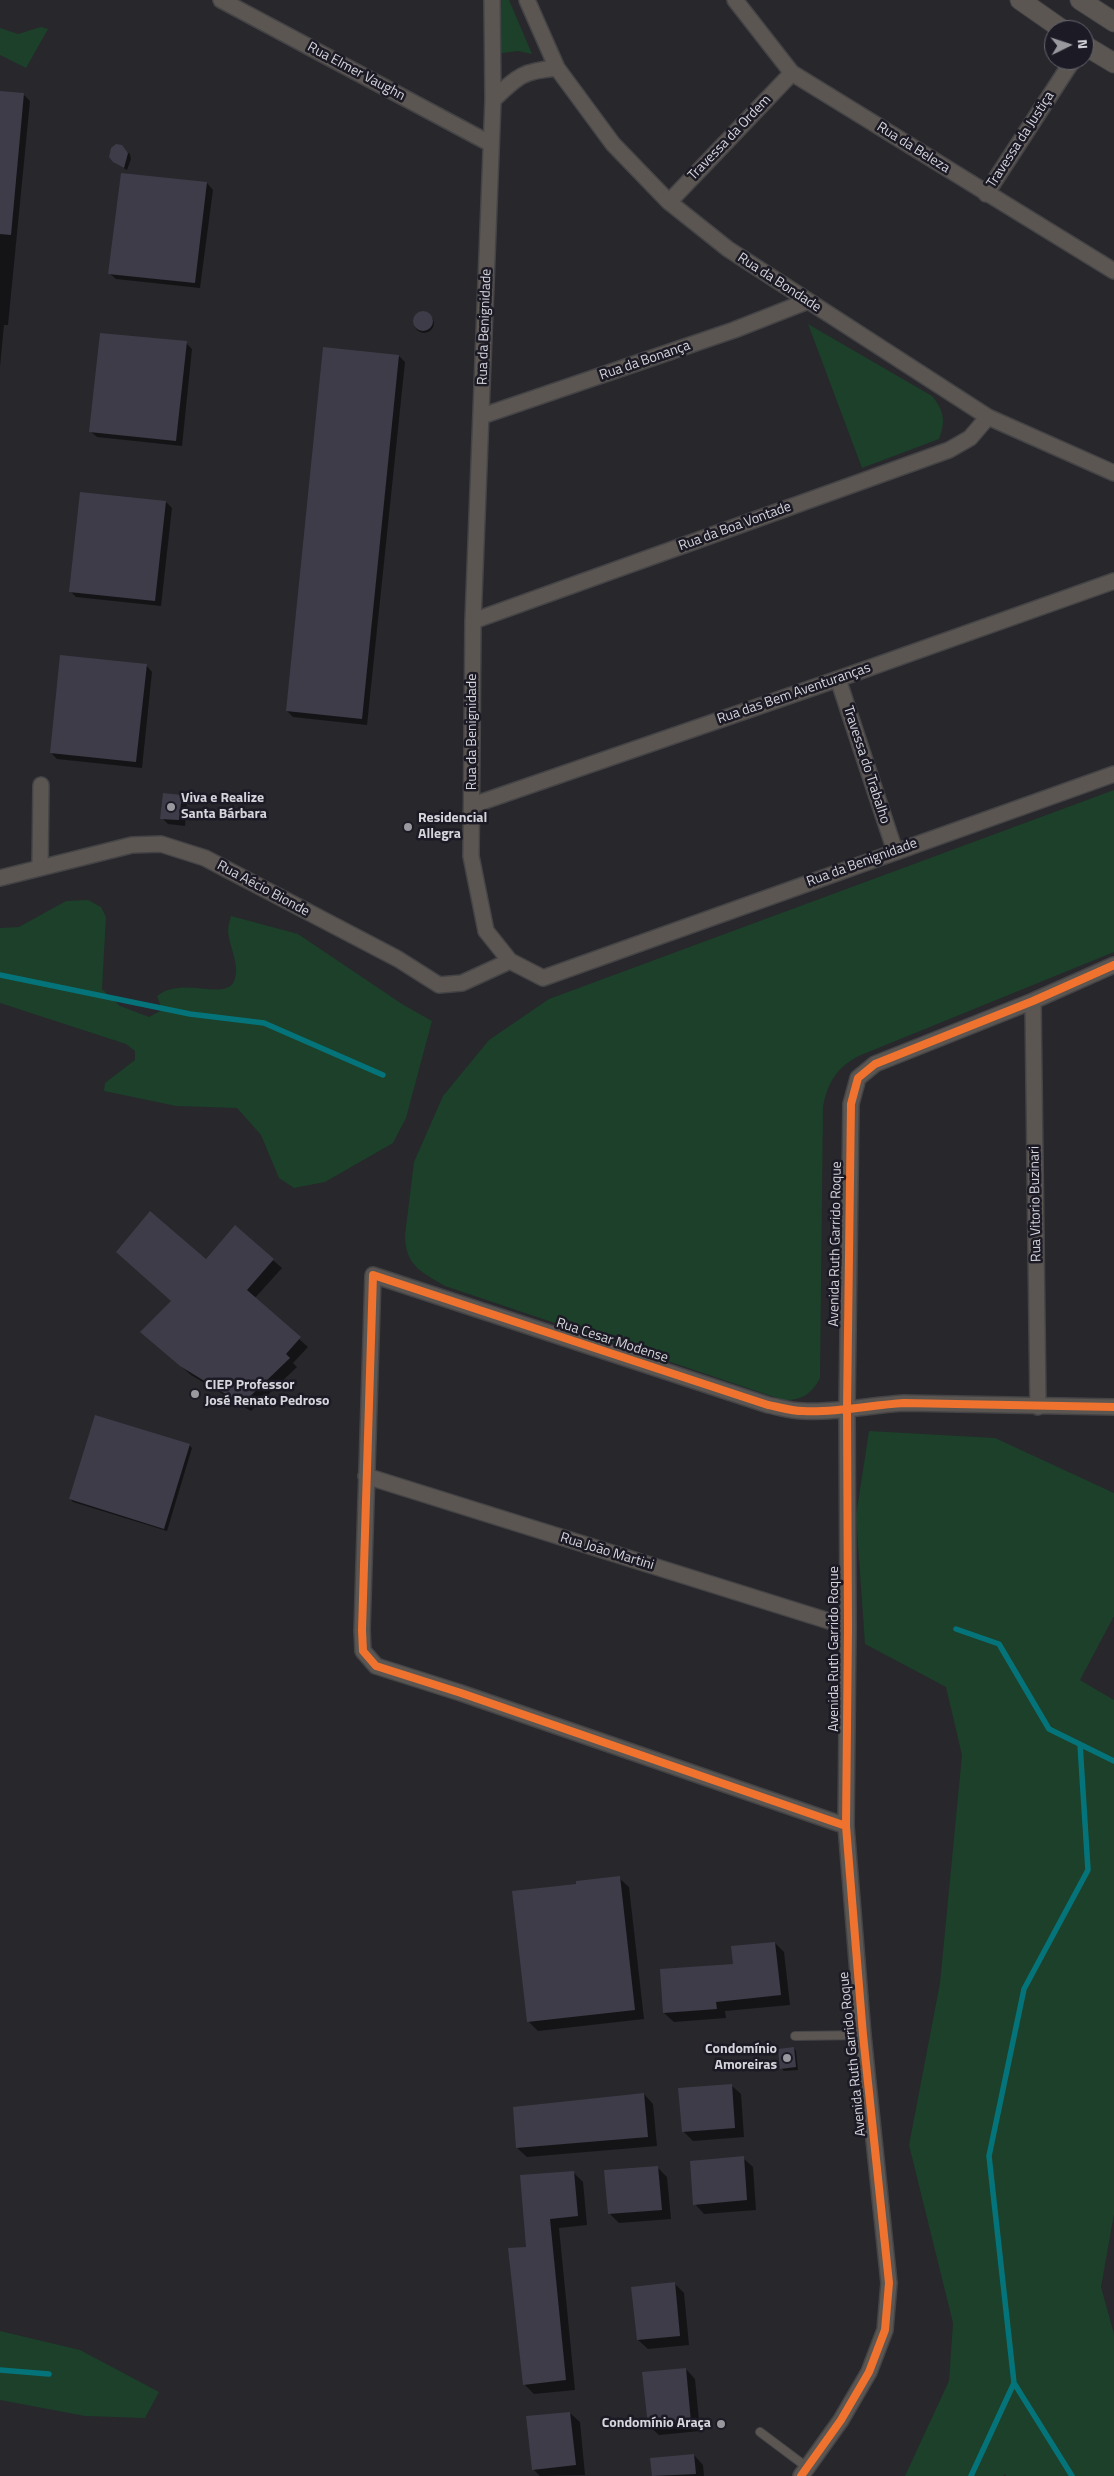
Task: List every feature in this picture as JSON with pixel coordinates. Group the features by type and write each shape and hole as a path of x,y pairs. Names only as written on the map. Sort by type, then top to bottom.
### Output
{"street":[{"name":"Rua Elmer Vaughn","path":"221,0 491,144"},
{"name":"Rua da Benignidade","path":"492,0 493,100 473,621 473,805 471,856 486,932 510,961 543,978 1114,774"},
{"name":"Rua da Bondade","path":"527,0 557,68 613,144 669,202 728,249 988,417 1114,473"},
{"name":"Rua da Beleza","path":"735,0 792,73 1114,271"},
{"path":"1020,0 1049,20"},
{"path":"1080,0 1114,22"},
{"path":"1094,51 1114,63"},
{"path":"493,100 516,78 532,70 557,68"},
{"name":"Travessa da Justiça","path":"986,194 1067,70"},
{"name":"Travessa da Ordem","path":"669,202 792,73"},
{"name":"Rua da Bonança","path":"482,416 734,330 808,301"},
{"name":"Rua da Boa Vontade","path":"473,621 949,450 970,438 988,417"},
{"name":"Rua das Bem Aventuranças","path":"473,805 1114,581"},
{"name":"Travessa do Trabalho","path":"838,679 895,851"},
{"path":"40,868 41,784"},
{"name":"Rua Aécio Bionde","path":"0,878 132,845 160,844 205,858 398,959 440,985 462,983 510,961"},
{"name":"Avenida Ruth Garrido Roque","path":"804,2472 841,2420 869,2372 885,2330 889,2283 863,2035 846,1826 850,1104 858,1078 876,1064 1033,1001 1114,965"},
{"name":"Rua Vitorio Buzinari","path":"1033,1001 1038,1406"},
{"name":"Rua Cesar Modense","path":"366,1476 373,1275 768,1405 800,1411 904,1403 1114,1407"},
{"path":"366,1476 363,1651 376,1666 470,1696 846,1826"},
{"name":"Rua João Martini","path":"366,1476 848,1627"}],"lane":[{"path":"795,2036 863,2035"},
{"path":"760,2432 804,2472"}],"green space":[{"path":"495,0 509,0 532,54 518,51 495,54"},
{"path":"41,27 48,29 26,68 0,55 0,28 18,34"},
{"path":"808,324 932,396 943,416 943,427 939,439 862,468"},
{"path":"1114,790 1114,952 861,1055 840,1069 831,1082 823,1107 820,1378 810,1392 801,1398 783,1400 445,1286 422,1272 411,1261 405,1235 414,1162 443,1096 489,1040 549,999"},
{"path":"88,900 101,907 106,917 102,989 120,1006 149,1017 162,1010 157,996 167,990 178,988 220,989 227,988 233,983 236,964 228,931 231,916 298,934 402,1004 432,1021 406,1118 393,1143 325,1182 294,1188 279,1178 261,1135 237,1108 176,1106 104,1091 105,1083 135,1060 135,1051 126,1044 0,1003 0,928 19,927 66,901"},
{"path":"869,1431 995,1438 1114,1493 1114,1616 1080,1680 1114,1700 1114,2214 1101,2287 1114,2334 1114,2476 1006,2476 1005,2474 1003,2476 905,2476 949,2381 953,2323 909,2145 940,1983 962,1755 946,1687 865,1644 856,1516"},
{"path":"0,2331 80,2350 159,2392 145,2418 85,2416 0,2400"}],"building":[{"path":"0,91 24,93 11,235 0,234"},
{"path":"116,144 122,145 128,153 124,168 113,162 109,157 111,148"},
{"path":"121,173 207,182 195,283 108,274"},
{"path":"423,311 430,314 433,321 430,328 423,331 416,328 413,321 416,314"},
{"path":"100,333 187,341 176,441 89,432"},
{"path":"323,347 399,355 362,719 286,711"},
{"path":"80,492 166,501 155,601 69,592"},
{"path":"60,655 147,664 136,762 50,753"},
{"name":"Viva e Realize Santa Bárbara","path":"163,793 182,795 179,820 160,819"},
{"path":"150,1211 206,1259 235,1225 274,1259 247,1290 301,1337 286,1354 290,1358 242,1404 180,1366 140,1332 171,1301 116,1252"},
{"path":"95,1415 190,1444 164,1529 69,1499"},
{"path":"620,1876 635,2010 527,2022 512,1891 576,1884 576,1881"},
{"path":"775,1942 781,1995 716,2002 717,2009 663,2013 660,1969 733,1964 731,1946"},
{"name":"Condomínio Amoreiras","path":"794,2047 796,2067 780,2069 778,2049"},
{"path":"732,2084 735,2128 682,2132 678,2088"},
{"path":"644,2093 648,2137 516,2148 513,2107"},
{"path":"744,2156 747,2200 693,2205 690,2161"},
{"path":"658,2166 662,2210 608,2214 604,2170"},
{"path":"574,2171 578,2216 550,2219 566,2380 523,2385 508,2248 526,2247 520,2175"},
{"path":"675,2282 680,2336 637,2340 631,2287"},
{"path":"686,2368 691,2422 648,2426 642,2372"},
{"path":"570,2412 576,2465 532,2470 526,2416"},
{"path":"694,2454 696,2474 652,2476 650,2458"}],"waterway":[{"path":"0,975 190,1014 264,1023 383,1075"},
{"path":"956,1629 999,1644 1049,1729 1114,1761"},
{"path":"971,2476 1014,2383 989,2156 1024,1989 1088,1870 1080,1744"},
{"path":"0,2370 49,2374"},
{"path":"1014,2383 1072,2476"}],"cycle path":[{"path":"801,2476 841,2420 869,2372 885,2330 889,2283 863,2035 846,1826 848,1627 847,1408 851,1104 858,1078 875,1064 1033,1001 1114,965"},
{"path":"846,1826 461,1693 376,1666 363,1651 362,1630 373,1275 768,1405 790,1410 828,1411 904,1403 1114,1407"}],"place":[{"name":"Viva e Realize Santa Bárbara","path":"171,807"},
{"name":"Residencial Allegra","path":"408,827"},
{"name":"CIEP Professor José Renato Pedroso","path":"195,1394"},
{"name":"Condomínio Amoreiras","path":"787,2058"},
{"name":"Condomínio Araça","path":"721,2424"}]}
